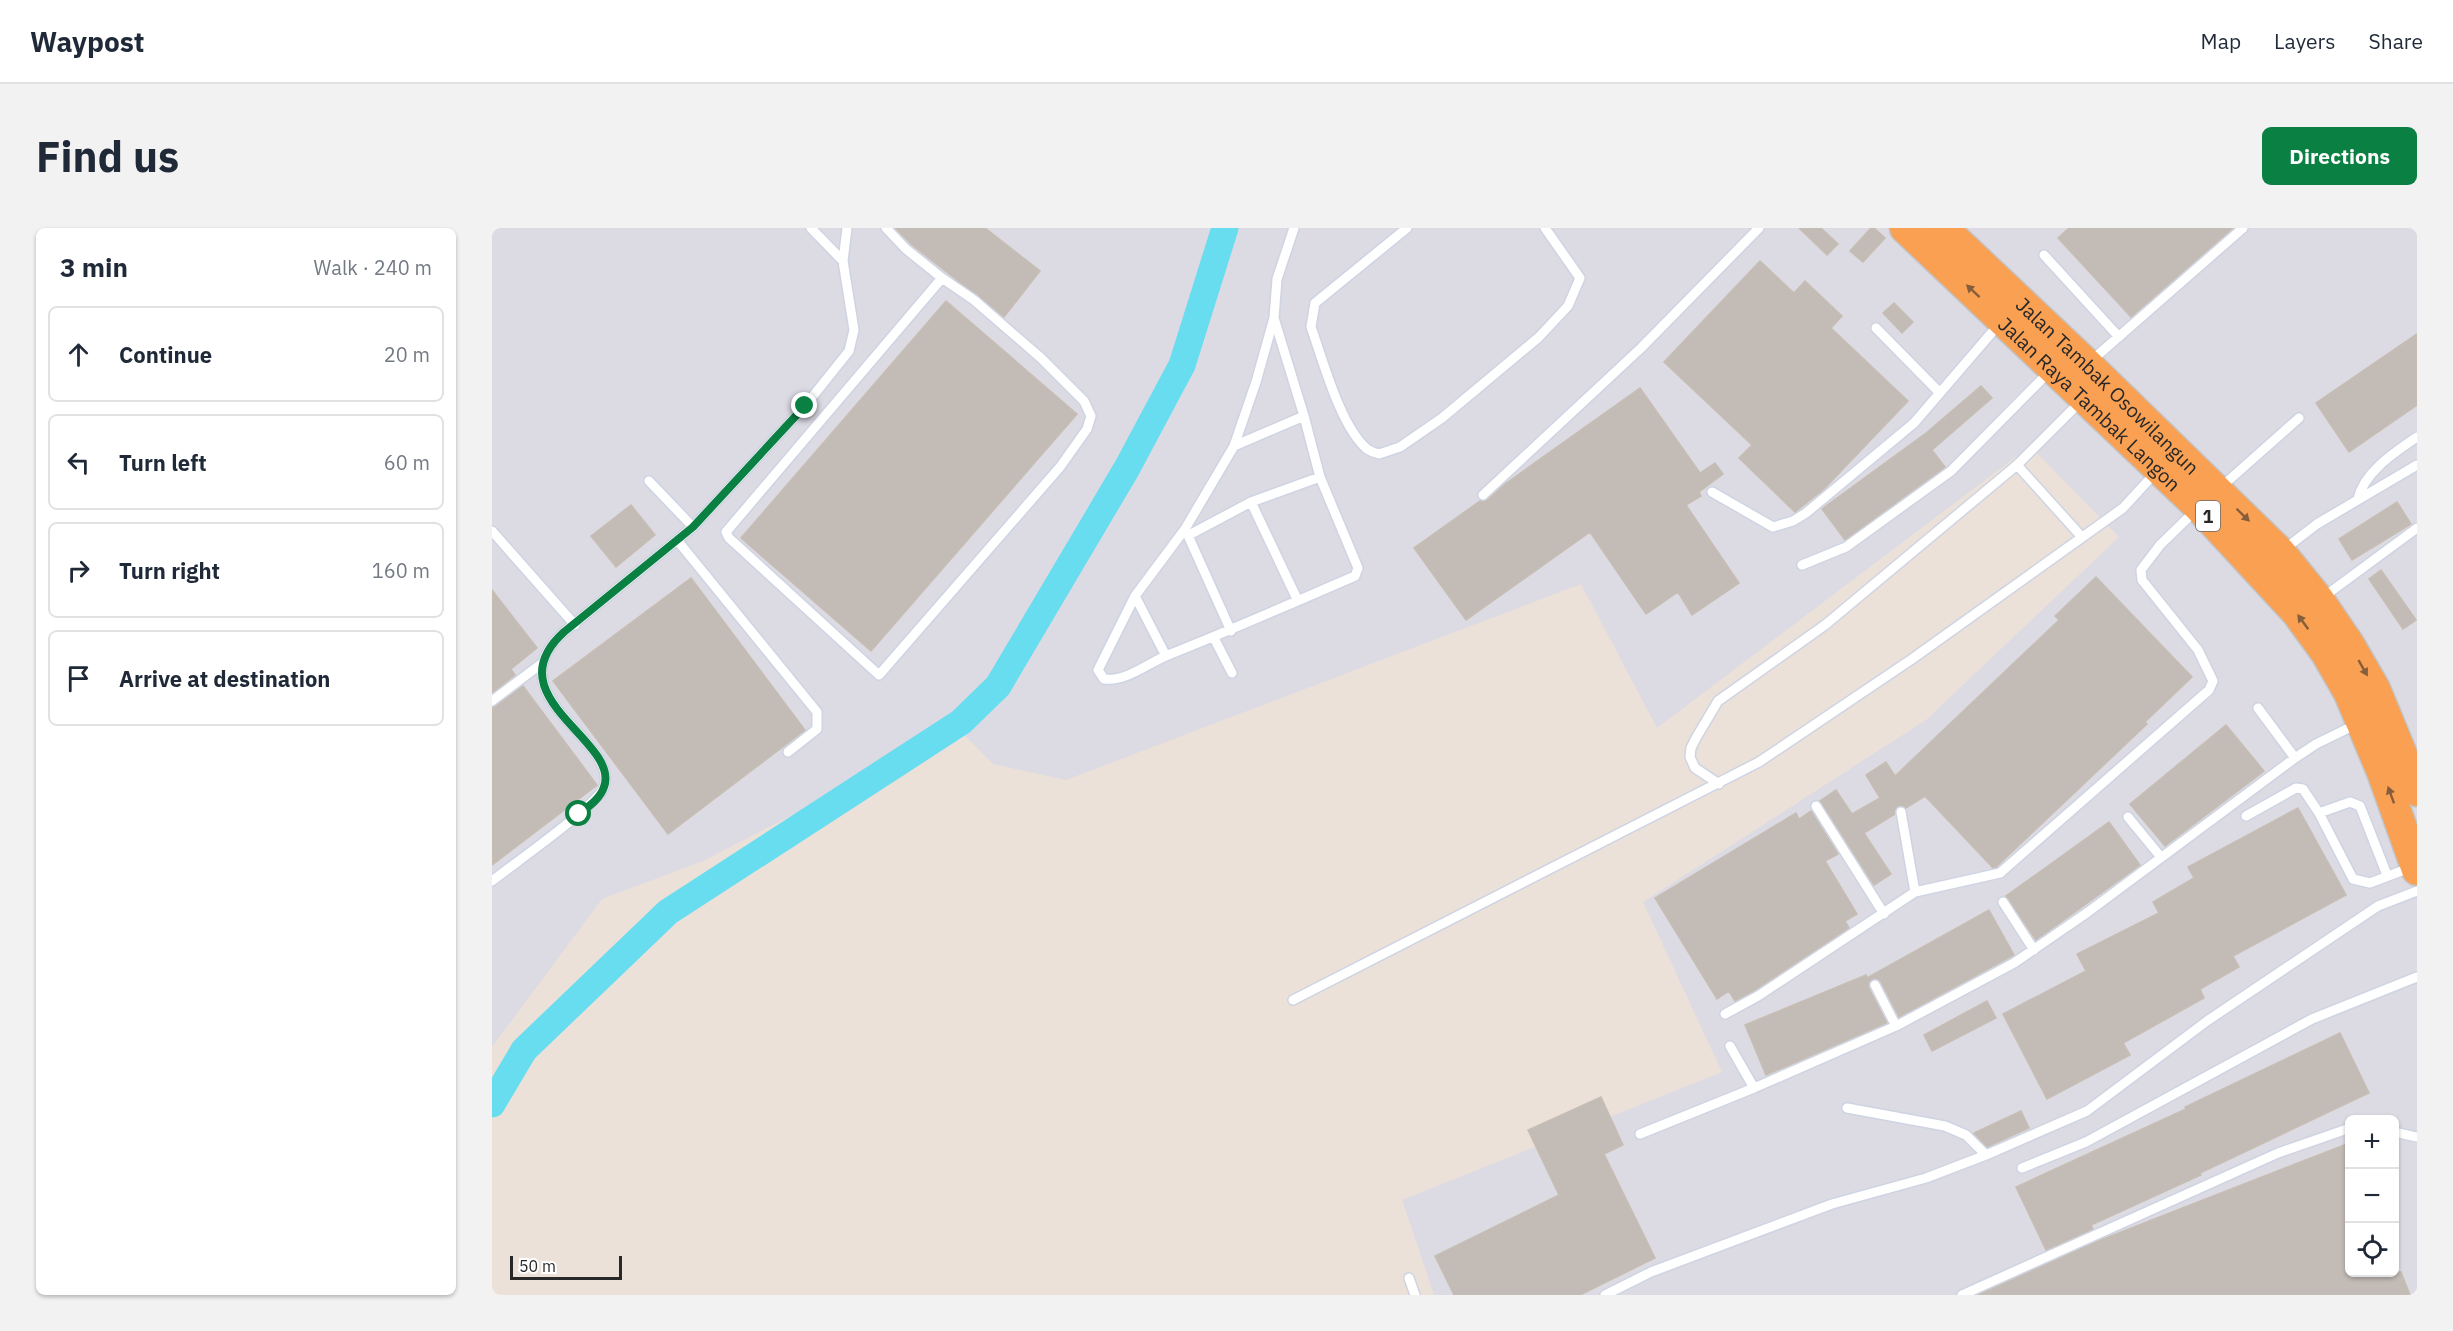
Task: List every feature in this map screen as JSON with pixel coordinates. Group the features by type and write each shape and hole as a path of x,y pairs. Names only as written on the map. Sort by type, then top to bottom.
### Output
{"highway":[{"name":"Jalan Raya Tambak Langon","path":"1905,228 2054,367 2158,469 2208,499 2297,613 2326,653 2349,693 2415,861"},
{"name":"Jalan Tambak Osowilangun","path":"1943,228 2087,364 2208,499 2280,552 2319,600 2349,644 2375,689 2417,791"}],"lane":[{"path":"811,228 843,261"},
{"path":"492,701 541,664 552,642 693,527 805,406 849,351 854,330 843,261 847,228"},
{"path":"886,228 906,249 942,278 975,300 1041,358 1088,406 1090,423 1060,467 879,675 729,538 726,532 942,278"},
{"path":"1274,318 1320,477 1358,568 1357,573 1355,576 1231,631 1166,656 1114,681 1104,679 1098,670 1135,596 1187,532 1234,446 1256,382 1274,318 1277,279 1294,228"},
{"path":"1407,228 1315,303 1312,315 1311,327 1342,411 1352,431 1367,450 1379,454 1400,447 1442,418 1539,337 1568,306 1580,278 1545,228"},
{"path":"1483,495 1641,348 1758,228"},
{"path":"2087,364 2243,228"},
{"path":"2044,255 2119,337"},
{"path":"1712,492 1773,526 1793,521 1806,513 1914,423 2003,320"},
{"path":"1876,328 1940,393"},
{"path":"1802,565 1846,547 1951,471 2054,367"},
{"path":"1719,784 1695,768 1690,758 1691,748 1718,701 1825,625 2018,465 2085,398"},
{"path":"1234,446 1304,416"},
{"path":"1725,1014 1758,996 1915,892 2000,873 2209,690 2213,681 2198,650 2142,580 2141,570 2160,545 2299,418"},
{"path":"2358,499 2364,482 2417,436"},
{"path":"2018,465 2081,536"},
{"path":"2280,552 2317,524 2417,465"},
{"path":"1293,1000 1759,762 1903,665 2123,508 2158,469"},
{"path":"1187,532 1251,502 1320,477"},
{"path":"649,481 693,527"},
{"path":"1251,502 1298,601"},
{"path":"2319,600 2417,528"},
{"path":"492,531 575,625"},
{"path":"1187,532 1231,631"},
{"path":"677,540 817,712 817,729 788,752"},
{"path":"1135,596 1166,656"},
{"path":"1214,638 1232,673"},
{"path":"492,881 589,806 604,788 605,776 601,764 551,698 541,675 541,664"},
{"path":"2258,708 2295,758"},
{"path":"1640,1134 1754,1088 1896,1026 2034,950 2295,758 2316,744 2362,722"},
{"path":"2246,816 2296,788 2303,789 2319,813 2353,879 2370,883 2415,861"},
{"path":"2319,813 2350,802 2360,806 2387,875"},
{"path":"1816,806 1884,914"},
{"path":"1901,812 1915,892"},
{"path":"2128,817 2160,856"},
{"path":"1605,1295 1651,1272 1832,1204 1926,1178 1986,1155 2087,1111 2206,1021 2378,906 2415,861"},
{"path":"2003,902 2034,950"},
{"path":"2022,1168 2085,1142 2312,1020 2417,977"},
{"path":"1875,986 1896,1026"},
{"path":"1730,1046 1754,1088"},
{"path":"1847,1108 1945,1126 1966,1135 1986,1155"},
{"path":"1962,1295 2278,1153 2345,1129"},
{"path":"2399,1133 2417,1137"},
{"path":"1409,1278 1415,1295"}],"shaded area":[{"path":"492,228 2417,228 2417,1295 1434,1295 1402,1200 1722,1072 1643,902 1926,720 2119,537 2030,446 1657,728 1581,584 1066,780 993,764 958,729 703,861 602,899 492,1047"}],"building":[{"path":"895,228 985,228 1040,271 1004,317 911,244"},
{"path":"1799,228 1821,228 1838,244 1827,255"},
{"path":"1871,228 1885,238 1863,262 1850,251"},
{"path":"2069,228 2233,228 2131,317 2058,238"},
{"path":"1760,261 1794,293 1805,281 1842,316 1831,328 1908,401 1824,489 1795,512 1739,458 1752,445 1664,362"},
{"path":"946,301 1077,414 871,651 741,538"},
{"path":"1894,303 1913,322 1902,333 1883,313"},
{"path":"2417,334 2417,405 2349,452 2316,403"},
{"path":"1981,386 1992,398 1932,450 1945,467 1845,540 1822,509 1926,433"},
{"path":"1640,388 1700,473 1715,463 1723,474 1699,492 1701,496 1686,505 1739,583 1692,615 1678,592 1646,614 1590,532 1466,620 1414,548 1480,501 1487,500 1505,484"},
{"path":"2397,502 2411,524 2352,560 2339,539"},
{"path":"631,505 655,535 616,567 591,536"},
{"path":"2381,570 2416,620 2403,629 2369,579"},
{"path":"2096,577 2192,677 2145,722 2147,724 1996,867 1993,868 1925,796 1906,808 1897,807 1895,814 1864,833 1891,874 1874,885 1820,801 1836,790 1852,814 1880,798 1866,775 1886,762 1895,776 2059,620 2055,616"},
{"path":"691,578 805,730 668,834 553,681"},
{"path":"492,590 537,648 511,669 515,675 492,693"},
{"path":"523,686 597,785 492,865 492,708"},
{"path":"2226,725 2264,771 2165,846 2130,804"},
{"path":"2298,808 2346,895 2233,956 2239,967 2200,989 2204,998 2123,1043 2130,1055 2047,1099 2003,1014 2086,971 2077,954 2159,913 2153,902 2194,878 2188,867"},
{"path":"1811,811 1838,854 1825,861 1857,914 1845,921 1849,928 1755,990 1735,1001 1729,991 1717,999 1655,898 1796,813 1799,819"},
{"path":"2109,822 2140,865 2036,940 2006,896"},
{"path":"1989,910 2014,955 1899,1017 1881,982 1872,979 1869,982 1869,988 1887,1023 1766,1075 1745,1025 1866,975 1867,978"},
{"path":"1987,1001 1996,1018 1932,1051 1924,1035"},
{"path":"2340,1033 2369,1093 2200,1173 2201,1175 2091,1225 2093,1229 2046,1250 2016,1187 2186,1109 2185,1107"},
{"path":"1601,1097 1623,1145 1604,1154 1655,1258 1580,1295 1454,1295 1435,1256 1559,1195 1528,1130"},
{"path":"2021,1111 2029,1128 1987,1147 1974,1133"},
{"path":"2345,1145 2345,1277 2399,1277 2399,1272 2401,1272 2410,1295 1978,1295 2098,1241"}],"waterway":[{"path":"492,1104 524,1050 668,912 961,722 998,686 1127,468 1182,365 1225,228"}],"route":[{"path":"579,814 597,799 604,788 605,776 601,764 544,687 541,664 545,654 552,642 693,527 805,406"}]}
